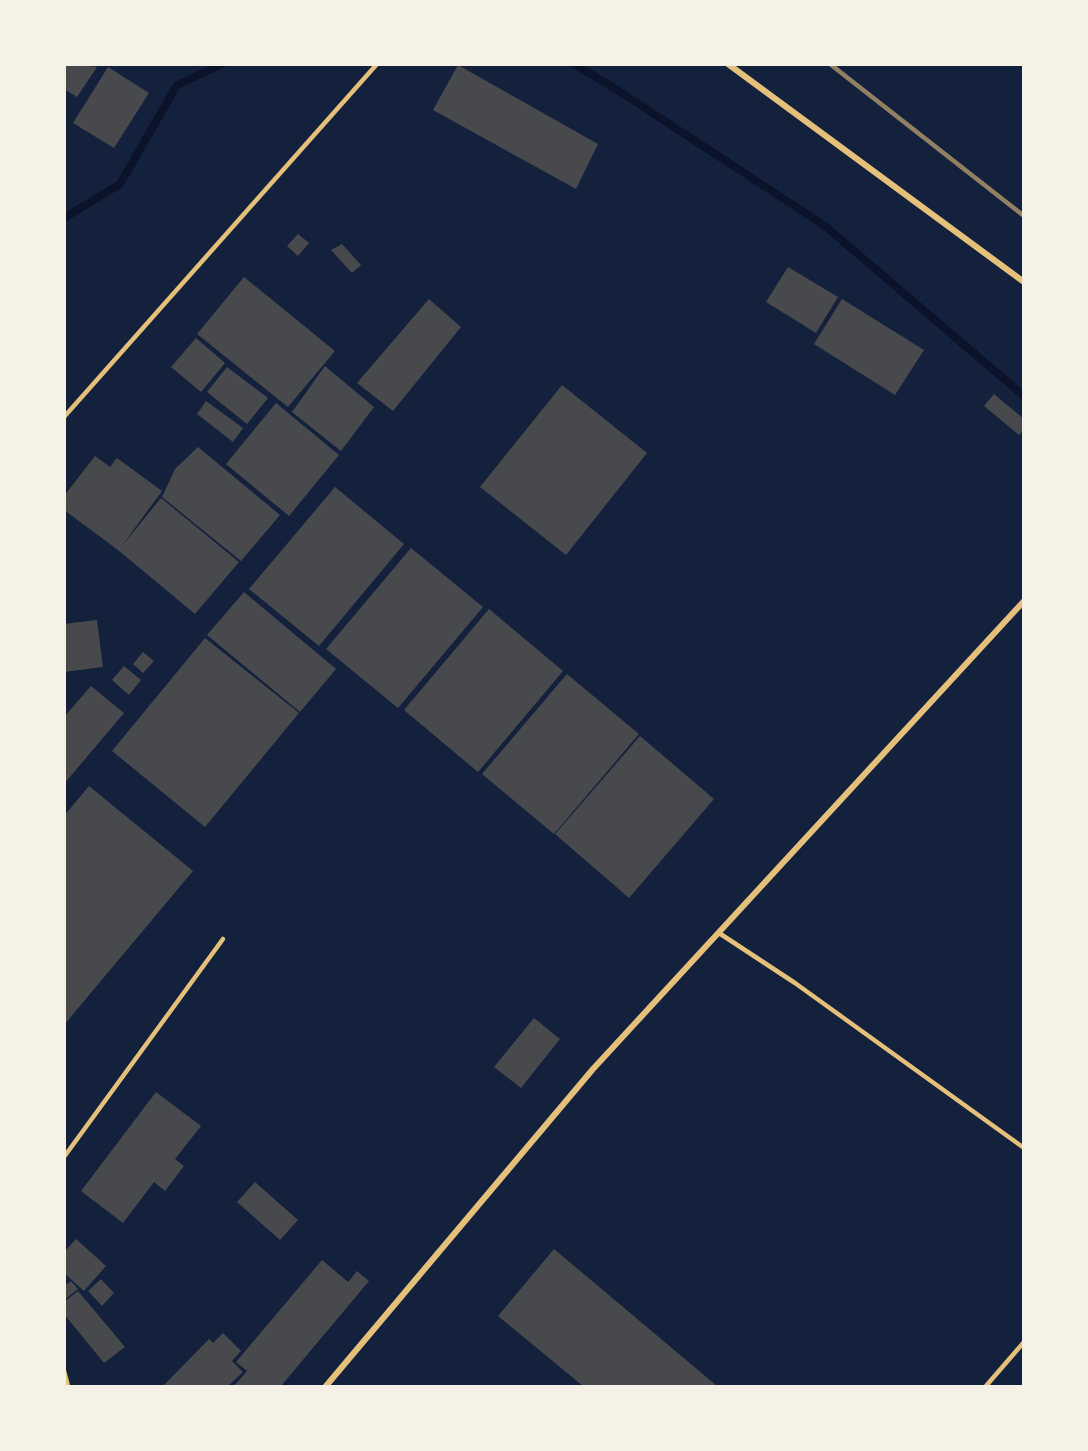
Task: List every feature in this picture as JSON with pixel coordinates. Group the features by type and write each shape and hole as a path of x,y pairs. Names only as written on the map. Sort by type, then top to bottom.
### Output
{"street":[{"path":"728,64 1023,282"},
{"path":"326,1386 593,1069 1023,601"}],"lane":[{"path":"64,417 377,64"},
{"path":"719,933 795,982 1023,1148"},
{"path":"64,1157 223,939"},
{"path":"986,1386 1023,1342"},
{"path":"64,1371 68,1386"}],"building":[{"path":"64,64 97,67 77,97 64,89"},
{"path":"458,65 598,144 576,189 433,110"},
{"path":"108,67 149,93 114,148 73,123"},
{"path":"298,234 309,243 298,256 287,246"},
{"path":"342,244 361,265 352,273 331,250"},
{"path":"788,267 838,297 816,333 766,302"},
{"path":"244,277 335,351 288,407 197,334"},
{"path":"429,299 461,327 393,411 357,383"},
{"path":"842,299 924,350 895,395 814,344"},
{"path":"196,338 225,363 201,392 171,367"},
{"path":"325,366 374,407 341,451 292,412"},
{"path":"227,367 268,398 247,424 207,392"},
{"path":"562,385 647,453 566,555 480,487"},
{"path":"994,394 1024,419 1024,430 1019,435 984,406"},
{"path":"206,401 243,428 233,442 197,414"},
{"path":"276,403 339,455 289,516 226,464"},
{"path":"198,447 280,515 241,561 162,497 175,469"},
{"path":"95,456 110,467 117,458 162,491 121,547 161,498 239,562 195,614 118,550 64,510 64,496"},
{"path":"335,487 404,544 319,646 249,589"},
{"path":"411,548 483,607 398,708 326,649"},
{"path":"244,592 336,669 300,712 207,635"},
{"path":"489,609 563,671 478,772 404,710"},
{"path":"97,620 103,667 64,672 64,624"},
{"path":"205,638 299,713 205,827 112,751"},
{"path":"143,652 154,661 143,673 133,664"},
{"path":"124,666 141,680 129,695 112,680"},
{"path":"567,674 639,734 554,834 482,774"},
{"path":"91,686 124,713 64,784 64,717"},
{"path":"640,736 714,799 629,898 555,834"},
{"path":"89,786 193,871 64,1025 64,816"},
{"path":"534,1018 560,1039 521,1088 494,1067"},
{"path":"156,1092 201,1126 175,1159 184,1166 165,1191 154,1182 123,1223 81,1191"},
{"path":"255,1182 298,1220 280,1240 237,1202"},
{"path":"76,1239 106,1266 84,1291 64,1273 64,1252"},
{"path":"554,1249 717,1386 583,1386 498,1316"},
{"path":"322,1260 348,1282 357,1271 369,1281 281,1386 234,1386 247,1371 236,1362"},
{"path":"101,1279 114,1293 102,1306 88,1291"},
{"path":"71,1281 78,1289 64,1300 64,1286"},
{"path":"78,1291 125,1347 104,1363 64,1314 64,1302"},
{"path":"223,1333 241,1351 232,1361 243,1372 228,1386 163,1386 209,1339 213,1343"}],"waterway":[{"path":"64,218 120,184 177,85 222,64"},
{"path":"574,64 825,226 1024,396"}],"railway":[{"path":"830,64 1024,216"}]}
